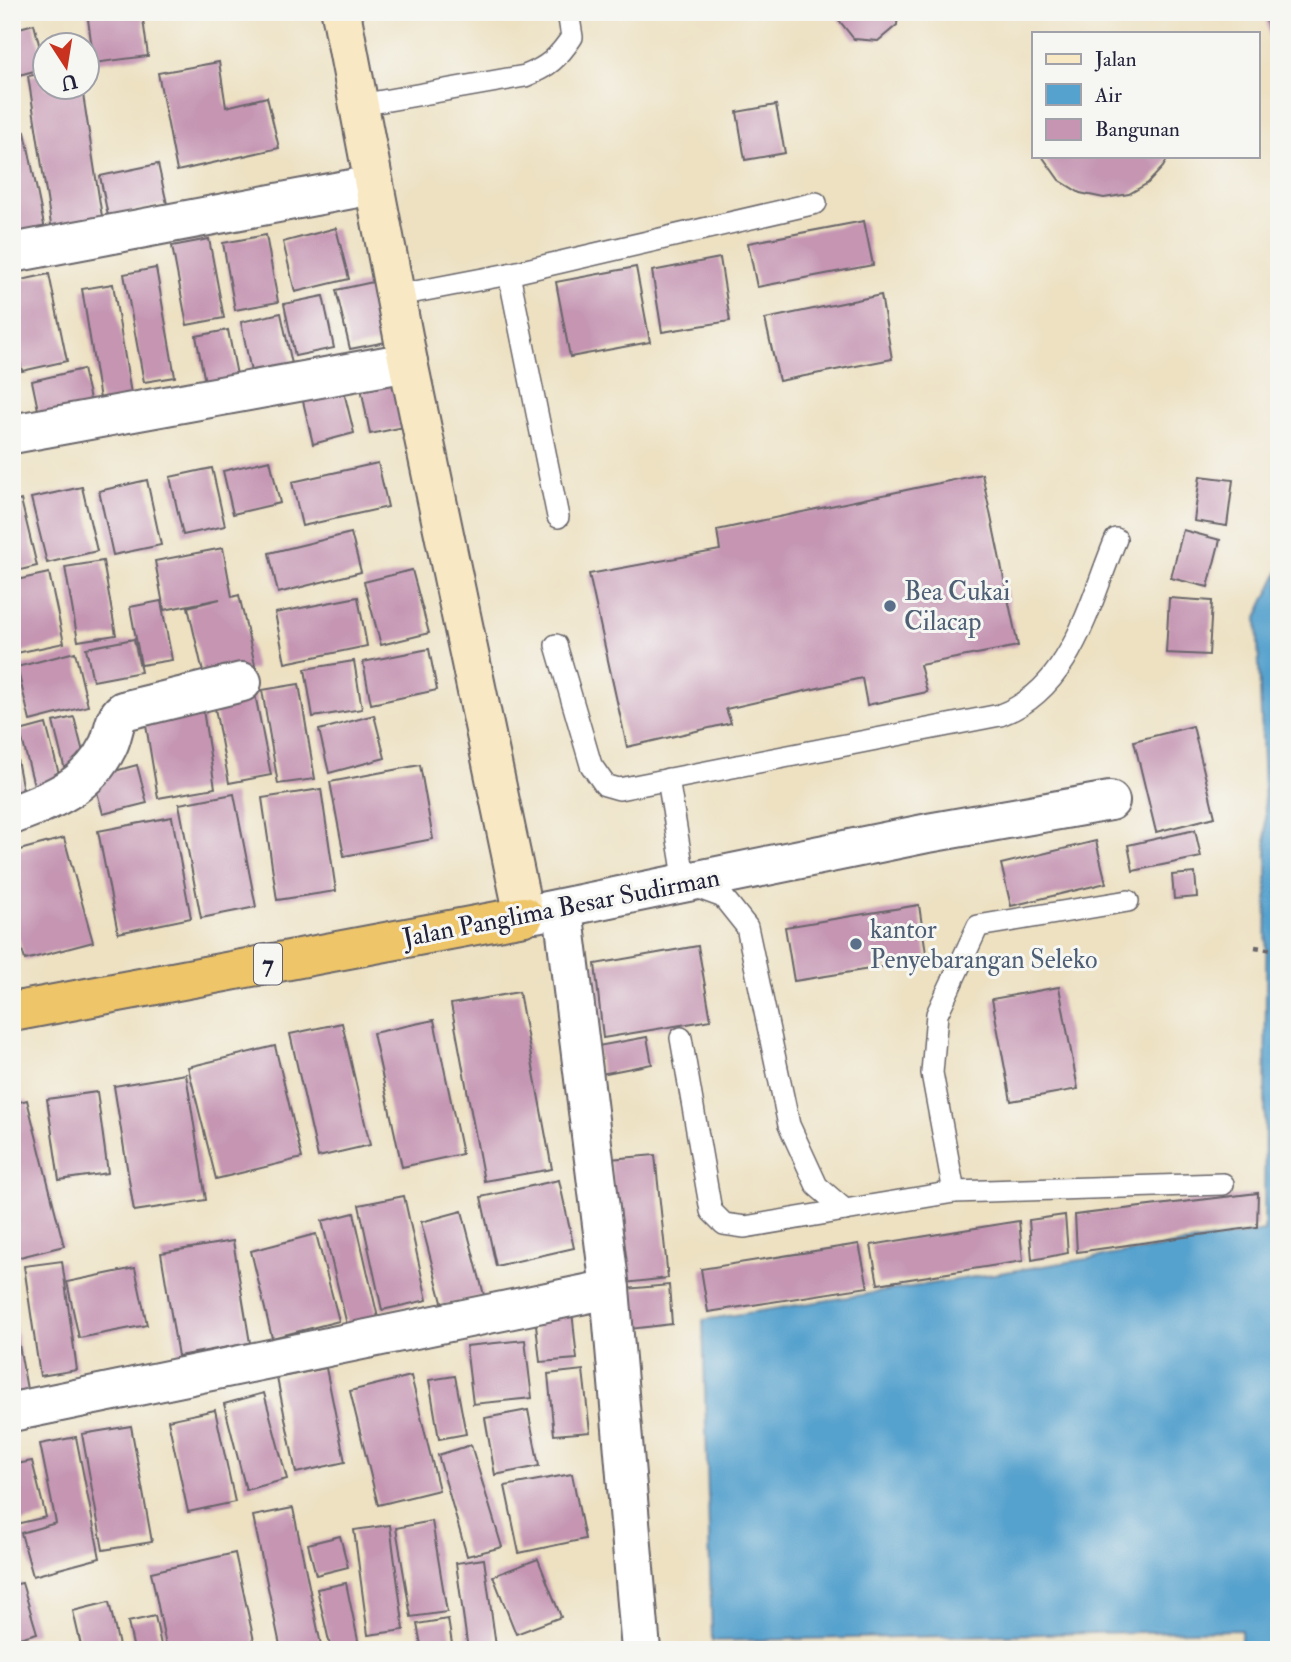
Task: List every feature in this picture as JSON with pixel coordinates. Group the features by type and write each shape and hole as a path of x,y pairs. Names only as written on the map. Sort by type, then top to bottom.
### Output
{"highway":[{"name":"Jalan Panglima Besar Sudirman","path":"12,1012 524,916"}],"main road":[{"path":"341,12 394,296 524,916"}],"street":[{"path":"12,253 373,185"},
{"path":"12,434 408,362"},
{"path":"12,815 82,783 97,767 120,713 242,682"},
{"name":"Jalan Panglima Besar Sudirman","path":"524,916 928,833 1110,801"},
{"path":"563,909 610,1289 640,1650"},
{"path":"12,1412 610,1289"}],"lane":[{"path":"360,105 525,76 547,67 559,57 572,37 568,12"},
{"path":"394,296 509,274 816,204"},
{"path":"509,274 558,517"},
{"path":"556,645 591,765 605,785 619,789 1000,715 1017,709 1040,693 1062,667 1116,539"},
{"path":"668,779 685,883 723,897 747,927 789,1125 817,1186 845,1210"},
{"path":"954,1192 932,1073 937,1014 978,926 1128,901"},
{"path":"681,1038 711,1211 724,1224 745,1227 954,1192 1223,1184"}],"path":[{"path":"1255,947 1279,951"}],"water":[{"path":"1279,571 1279,1650 1241,1650 1241,1630 712,1641 703,1320 1264,1231 1267,862 1257,617"}],"building":[{"path":"87,12 142,12 148,56 102,62 102,32 90,32"},
{"path":"839,12 898,12 897,25 878,41 854,39 838,19"},
{"path":"1265,12 1279,12 1279,61 1273,62"},
{"path":"34,24 36,32 32,32 32,72 12,77 12,30"},
{"path":"219,62 226,107 267,97 279,148 177,171 158,73"},
{"path":"32,75 32,102 28,76"},
{"path":"32,102 84,102 103,223 52,231"},
{"path":"776,105 785,153 745,160 737,112"},
{"path":"25,132 45,230 12,236 12,135"},
{"path":"1043,158 1168,158 1148,183 1129,194 1104,198 1080,193 1059,180"},
{"path":"158,164 167,204 108,216 100,176"},
{"path":"864,221 873,265 757,287 748,243"},
{"path":"336,228 349,279 295,292 283,242"},
{"path":"266,235 278,302 235,310 223,243"},
{"path":"209,239 224,318 187,325 172,246"},
{"path":"720,258 730,321 662,332 652,271"},
{"path":"636,267 650,342 570,357 556,282"},
{"path":"156,268 175,377 144,382 124,274"},
{"path":"49,274 67,361 22,371 12,327 12,282"},
{"path":"373,282 386,342 350,349 336,290"},
{"path":"113,284 132,400 101,405 82,289"},
{"path":"881,295 892,359 779,381 765,319"},
{"path":"323,296 334,348 295,356 284,304"},
{"path":"281,313 292,364 251,372 241,322"},
{"path":"228,330 238,380 206,387 196,336"},
{"path":"83,369 92,408 40,419 32,381"},
{"path":"393,371 404,427 370,434 359,377"},
{"path":"343,388 354,433 313,444 302,397"},
{"path":"270,460 280,503 233,514 223,471"},
{"path":"378,463 388,507 302,526 292,482"},
{"path":"212,468 225,526 183,535 170,477"},
{"name":"Bea Cukai Cilacap","path":"982,474 1018,646 920,665 927,692 867,705 862,678 726,709 731,723 627,747 589,574 720,550 717,530"},
{"path":"1200,476 1233,480 1227,526 1194,521"},
{"path":"147,480 161,545 113,555 99,491"},
{"path":"82,487 97,551 47,563 31,498"},
{"path":"21,500 37,566 12,572 12,503"},
{"path":"1183,530 1220,540 1208,587 1171,578"},
{"path":"351,533 361,572 278,593 269,553"},
{"path":"223,548 232,597 239,595 256,669 205,681 188,607 220,599 164,610 155,561"},
{"path":"103,561 116,635 78,641 65,567"},
{"path":"412,570 429,633 381,645 364,582"},
{"path":"49,573 64,643 12,654 12,581"},
{"path":"358,597 367,646 285,663 275,613"},
{"path":"1169,598 1212,601 1209,655 1166,653"},
{"path":"161,601 172,660 141,665 130,607"},
{"path":"134,639 141,672 93,681 86,648"},
{"path":"429,649 437,690 371,704 363,662"},
{"path":"75,652 88,706 30,721 17,667"},
{"path":"354,661 362,709 313,717 305,669"},
{"path":"299,684 315,779 278,784 262,690"},
{"path":"255,694 271,775 229,783 214,703"},
{"path":"202,703 215,788 158,798 144,713"},
{"path":"374,715 385,758 329,773 319,730"},
{"path":"74,717 87,768 66,774 53,722"},
{"path":"46,724 61,782 35,789 20,731"},
{"path":"1193,726 1215,817 1156,832 1134,741"},
{"path":"15,749 25,801 12,803 12,750"},
{"path":"137,765 147,803 103,814 93,777"},
{"path":"420,765 433,839 344,856 330,782"},
{"path":"321,789 336,891 277,900 262,798"},
{"path":"234,794 256,907 201,918 179,804"},
{"path":"172,817 191,918 118,933 98,831"},
{"path":"1195,830 1201,857 1133,871 1128,845"},
{"path":"64,838 93,942 25,960 12,916 12,852"},
{"path":"1096,841 1106,883 1011,906 1001,864"},
{"path":"1195,873 1197,897 1174,899 1172,875"},
{"name":"kantor Penyebarangan Seleko","path":"919,905 927,960 794,981 785,927"},
{"path":"698,946 711,1020 603,1038 595,964"},
{"path":"1059,987 1078,1089 1011,1101 992,999"},
{"path":"519,992 552,1169 484,1181 451,1004"},
{"path":"434,1020 462,1154 402,1167 373,1033"},
{"path":"342,1023 370,1145 318,1157 290,1034"},
{"path":"647,1037 652,1064 601,1074 598,1046"},
{"path":"275,1046 302,1158 216,1179 188,1067"},
{"path":"186,1074 206,1200 134,1211 114,1086"},
{"path":"97,1092 108,1173 59,1180 47,1099"},
{"path":"27,1100 64,1246 12,1259 12,1104"},
{"path":"655,1155 668,1278 625,1283 610,1159"},
{"path":"559,1180 574,1248 496,1266 481,1197"},
{"path":"1258,1193 1257,1227 1077,1252 1075,1215"},
{"path":"404,1196 427,1300 382,1310 359,1205"},
{"path":"462,1211 484,1295 443,1306 421,1222"},
{"path":"354,1213 379,1322 348,1329 322,1221"},
{"path":"1065,1215 1068,1253 1032,1260 1029,1220"},
{"path":"1019,1221 1023,1261 878,1284 871,1245"},
{"path":"316,1234 339,1321 272,1338 251,1251"},
{"path":"233,1241 250,1343 178,1356 161,1253"},
{"path":"859,1244 868,1287 708,1312 701,1269"},
{"path":"62,1261 77,1370 40,1376 24,1266"},
{"path":"135,1268 147,1325 79,1338 67,1282"},
{"path":"669,1285 672,1324 630,1329 626,1289"},
{"path":"12,1306 28,1395 12,1398"},
{"path":"572,1311 577,1359 540,1362 535,1315"},
{"path":"525,1340 532,1398 473,1404 466,1346"},
{"path":"326,1368 345,1462 296,1473 277,1378"},
{"path":"583,1370 590,1432 554,1435 548,1374"},
{"path":"411,1376 439,1490 378,1505 350,1391"},
{"path":"455,1376 466,1434 439,1439 429,1380"},
{"path":"264,1393 287,1479 246,1490 224,1404"},
{"path":"215,1410 235,1502 188,1512 168,1420"},
{"path":"528,1410 539,1466 495,1475 485,1418"},
{"path":"131,1426 152,1542 103,1550 82,1434"},
{"path":"76,1437 100,1558 33,1576 21,1533 56,1523 40,1444"},
{"path":"471,1445 502,1547 467,1556 438,1455"},
{"path":"32,1461 46,1517 12,1525 12,1465"},
{"path":"572,1474 585,1539 519,1553 505,1486"},
{"path":"293,1508 322,1650 281,1650 253,1516"},
{"path":"432,1521 447,1612 411,1617 396,1528"},
{"path":"390,1525 404,1630 368,1635 354,1530"},
{"path":"340,1536 348,1567 316,1575 308,1544"},
{"path":"235,1553 256,1650 167,1650 151,1572"},
{"path":"484,1559 496,1646 468,1650 456,1563"},
{"path":"538,1559 561,1617 516,1634 493,1576"},
{"path":"22,1583 37,1633 12,1640 12,1585"},
{"path":"346,1583 360,1650 331,1650 317,1589"},
{"path":"109,1602 120,1650 82,1650 73,1611"},
{"path":"155,1616 162,1650 134,1650 128,1622"},
{"path":"448,1619 453,1650 422,1650 417,1624"}],"place":[{"name":"Bea Cukai Cilacap","path":"890,606"},
{"name":"kantor Penyebarangan Seleko","path":"856,944"}]}
